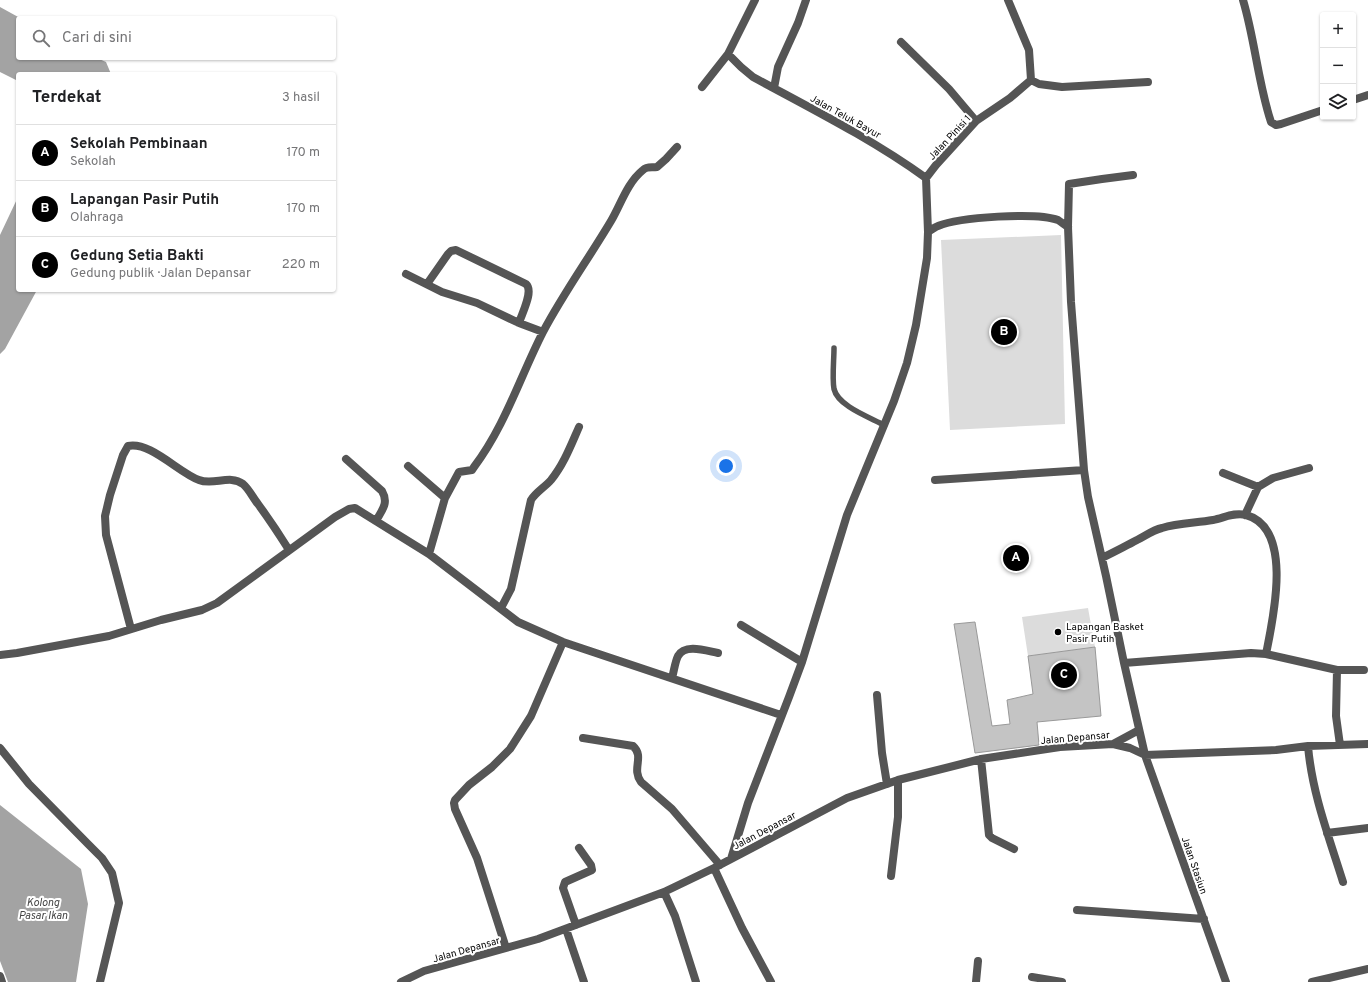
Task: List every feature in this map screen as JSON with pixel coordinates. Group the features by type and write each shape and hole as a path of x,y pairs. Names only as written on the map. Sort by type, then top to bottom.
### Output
{"street":[{"path":"702,87 728,54 756,0"},
{"path":"774,88 778,67 798,23 806,0"},
{"path":"1008,0 1029,50 1031,80 1039,84 1062,87 1148,82"},
{"path":"1243,0 1249,19 1259,74 1271,122 1276,125 1282,124 1320,111"},
{"path":"901,42 949,89 976,121"},
{"name":"Jalan Teluk Bayur","path":"728,54 754,77 870,140 926,178"},
{"name":"Jalan Pinisi 1","path":"926,178 976,121 1010,98 1031,80"},
{"path":"1356,99 1368,95"},
{"path":"429,554 446,498 459,472 469,471 474,467 498,430 543,332 588,256 612,220 626,191 642,170 648,167 657,167 676,147"},
{"path":"1068,227 1069,184 1133,175"},
{"path":"731,859 748,803 802,662 847,515 894,401 912,344 927,258 928,232 926,178"},
{"path":"928,232 938,226 951,222 1018,216 1047,217 1059,220 1068,227"},
{"name":"Jalan Stasiun","path":"1068,227 1071,302 1084,470 1088,497 1145,755 1226,982"},
{"path":"427,284 448,254 451,251 456,250 528,286 529,293 519,323"},
{"path":"406,274 442,292 477,303 519,323 543,332"},
{"path":"500,608 511,589 521,547 528,506 535,494 550,481 562,465 579,427"},
{"path":"131,629 106,535 105,516 123,454 128,446 137,445 156,454 190,476 206,483 231,480 242,484 289,550"},
{"path":"346,459 382,491 386,497 386,503 376,521"},
{"path":"408,466 446,498"},
{"path":"1245,515 1258,487 1273,478 1309,468"},
{"path":"935,480 1084,470"},
{"path":"1223,473 1258,487"},
{"path":"0,655 109,636 202,610 217,603 335,516 349,509 355,508 429,554 518,622 564,642 782,715"},
{"path":"1102,558 1160,528 1218,519 1232,515 1245,515 1258,520 1268,534 1276,557 1277,577 1275,605 1266,654"},
{"path":"741,625 802,662"},
{"path":"506,948 477,858 455,809 454,803 469,785 492,767 510,750 531,716 564,642"},
{"path":"672,678 679,655 682,651 687,649 696,649 718,653"},
{"path":"1124,663 1252,653 1266,654 1337,670 1364,670"},
{"path":"1337,670 1336,716 1340,745"},
{"path":"877,695 882,753 887,784"},
{"path":"1113,744 1139,730"},
{"path":"583,738 633,746 638,750 638,777 641,782 672,809 717,866 742,928 771,982"},
{"name":"Jalan Depansar","path":"401,982 424,971 538,939 664,892 731,859 847,798 898,780 981,759 1060,747 1113,744 1130,748 1145,755"},
{"path":"1145,755 1276,750 1308,746 1368,744"},
{"path":"1308,746 1310,763 1320,809 1343,882"},
{"path":"0,748 29,784 102,858 112,873 118,903 100,982"},
{"path":"981,759 989,835 1014,849"},
{"path":"891,876 898,817 898,780"},
{"path":"1327,833 1368,828"},
{"path":"576,925 563,888 565,882 592,870 591,865 579,848"},
{"path":"664,892 675,916 689,956 696,982"},
{"path":"1077,910 1204,919"},
{"path":"566,929 584,982"},
{"path":"976,982 978,961"},
{"path":"1312,982 1368,969"},
{"path":"0,976 2,982"},
{"path":"1032,977 1062,982"}],"lane":[{"path":"834,348 834,388 836,395 850,407 884,425"}],"shaded area":[{"path":"1061,235 1065,424 950,430 941,240"},
{"name":"Lapangan Basket Pasir Putih","path":"1088,608 1095,647 1028,656 1022,617"}],"water":[{"path":"0,7 16,16 16,60 102,60 106,62 110,72 16,72 16,80 0,72"},
{"path":"16,201 16,292 36,292 5,349 0,354 0,235"},
{"name":"Kolong Pasar Ikan","path":"0,805 81,869 88,904 76,982 8,982 0,961"}],"building":[{"path":"975,622 992,726 1010,724 1007,700 1033,694 1028,656 1095,647 1101,716 1037,722 1039,745 975,753 954,624"}],"place":[{"name":"Lapangan Pasir Putih","path":"1004,332"},
{"name":"Sekolah Pembinaan","path":"1016,558"},
{"name":"Lapangan Basket Pasir Putih","path":"1058,632"},
{"name":"Gedung Setia Bakti","path":"1064,675"}]}
